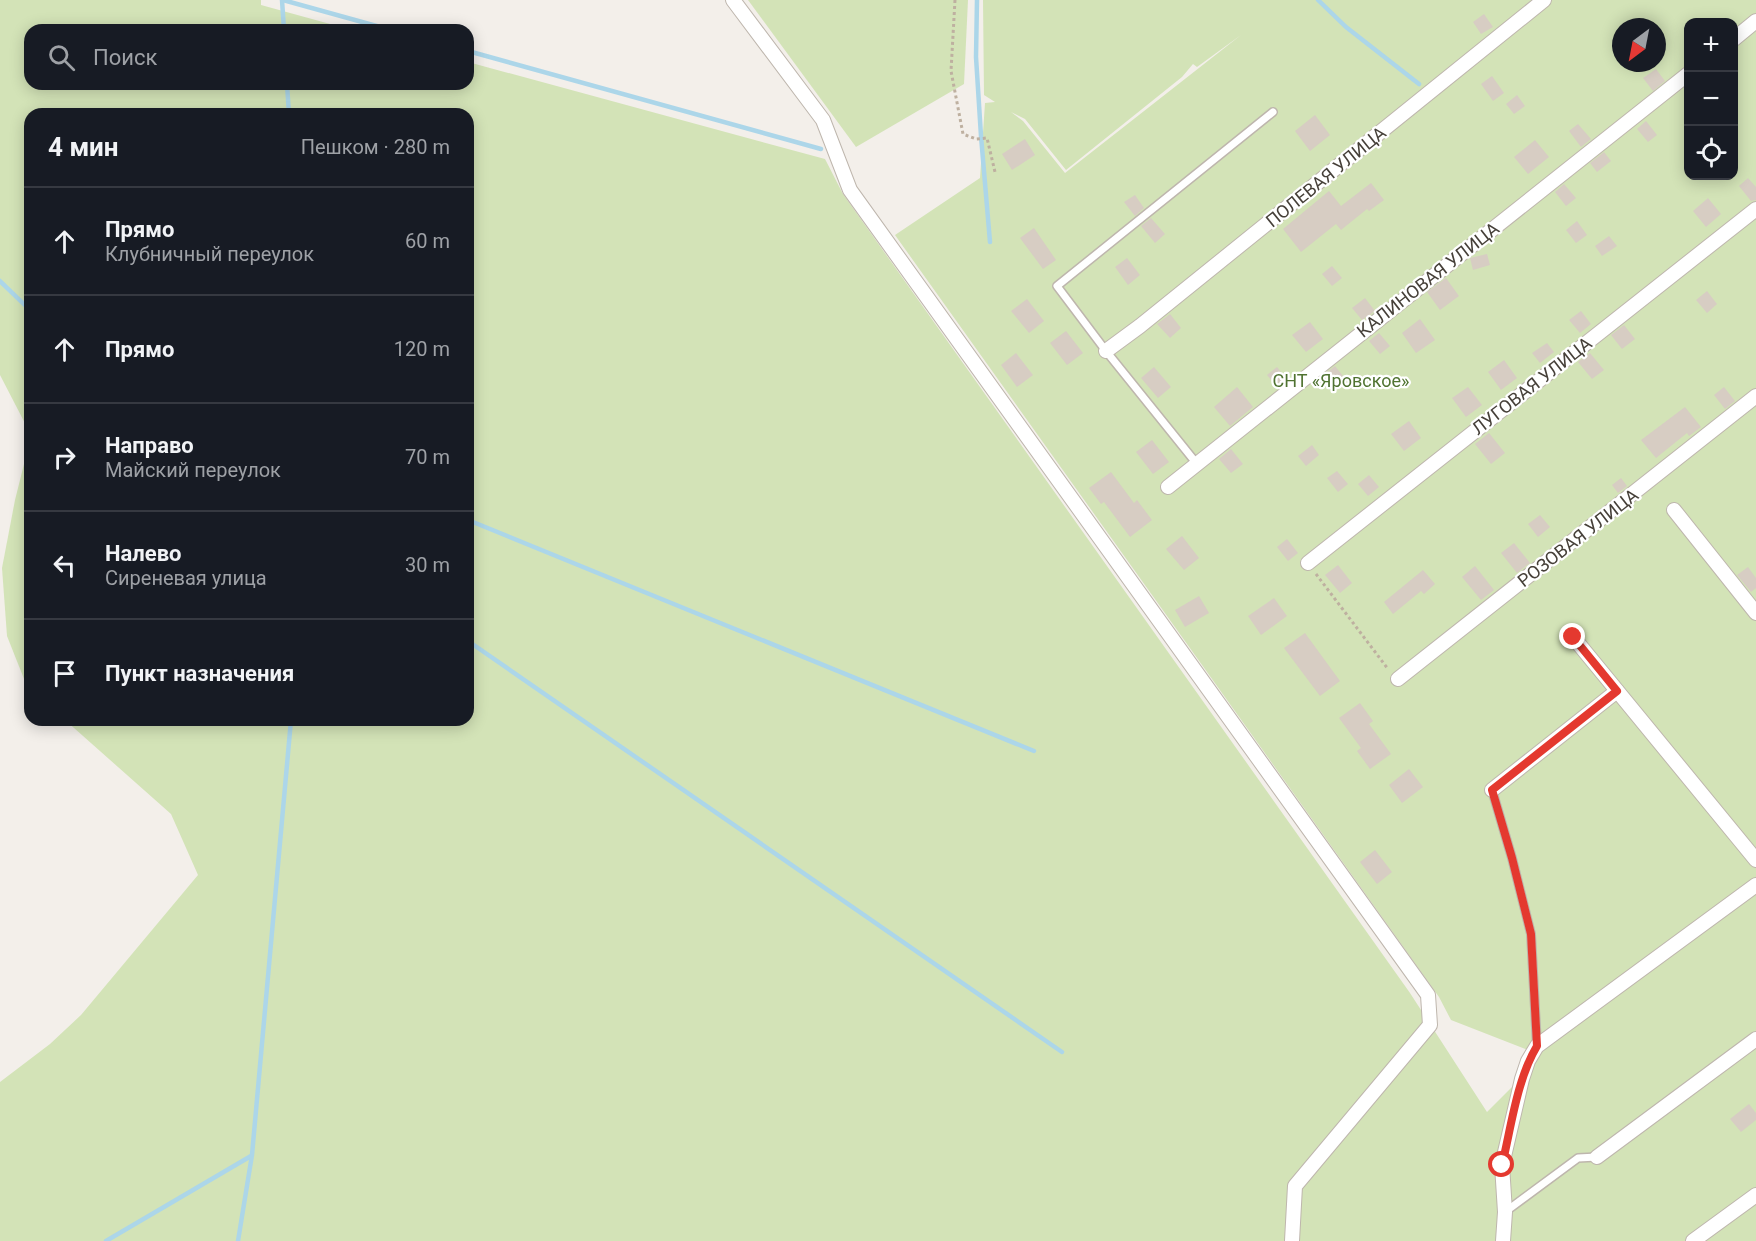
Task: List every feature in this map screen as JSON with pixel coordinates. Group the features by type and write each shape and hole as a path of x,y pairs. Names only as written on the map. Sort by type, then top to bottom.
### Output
{"street":[{"path":"733,0 823,120 850,190 1428,995 1430,1025 1295,1186 1292,1241"},
{"name":"ПОЛЕВАЯ УЛИЦА","path":"1106,351 1544,0"},
{"path":"1738,36 1756,21"},
{"name":"КАЛИНОВАЯ УЛИЦА","path":"1168,487 1684,78"},
{"name":"ЛУГОВАЯ УЛИЦА","path":"1308,563 1756,209"},
{"name":"РОЗОВАЯ УЛИЦА","path":"1398,679 1756,396"},
{"path":"1674,510 1756,613"},
{"path":"1573,637 1756,860"},
{"path":"1492,790 1617,691"},
{"path":"1503,1241 1505,1212 1502,1165 1522,1079 1528,1061 1537,1046 1756,885"},
{"path":"1597,1157 1756,1039"},
{"path":"1693,1241 1756,1195"}],"lane":[{"path":"1197,464 1106,351 1058,286 1273,112"},
{"path":"1492,790 1531,934 1537,1046"},
{"path":"1505,1212 1578,1158 1597,1157"}],"path":[{"path":"955,0 951,71 963,134 976,139 987,138 995,172"},
{"path":"1308,563 1383,663 1398,679"}],"green space":[{"name":"СНТ «Яровское»","path":"0,0 261,0 261,5 330,24 24,24 24,90 474,90 474,64 825,159 843,194 1410,993 1487,1112 1513,1086 1528,1050 1451,1020 1439,997 895,235 980,178 985,103 995,102 984,95 983,0 1756,0 1756,1241 0,1241 0,1082 50,1044 81,1015 198,875 171,814 72,726 474,726 474,108 24,108 24,421 0,375","holes":["1241,35 1065,173 1023,121 1011,112 1025,119 1066,170 1182,77 1193,64 1197,67"]},
{"path":"748,0 968,0 964,84 856,147"},
{"path":"24,464 24,679 7,636 2,568"}],"building":[{"path":"1484,14 1493,27 1481,34 1473,22"},
{"path":"1652,72 1658,72 1665,81 1653,91 1643,78"},
{"path":"1492,76 1504,93 1493,101 1481,84"},
{"path":"1517,95 1525,106 1514,114 1506,104"},
{"path":"1315,115 1330,135 1310,151 1295,131"},
{"path":"1646,121 1657,135 1648,142 1637,129"},
{"path":"1578,124 1591,139 1581,147 1569,131"},
{"path":"1025,139 1035,155 1012,170 1002,154"},
{"path":"1535,140 1549,157 1528,174 1514,157"},
{"path":"1604,152 1611,161 1597,172 1590,163"},
{"path":"1748,178 1756,187 1756,200 1751,201 1739,186"},
{"path":"1371,183 1384,200 1369,211 1367,209 1341,230 1336,224 1301,252 1283,229 1329,191 1341,206"},
{"path":"1564,184 1576,198 1566,206 1555,192"},
{"path":"1135,195 1144,208 1135,216 1124,202"},
{"path":"1708,198 1721,214 1706,227 1693,211"},
{"path":"1151,218 1165,234 1155,243 1141,226"},
{"path":"1577,221 1587,235 1576,243 1566,230"},
{"path":"1034,228 1056,260 1043,269 1020,238"},
{"path":"1609,236 1617,246 1602,256 1595,246"},
{"path":"1487,254 1490,265 1473,270 1470,258"},
{"path":"1127,258 1140,275 1128,285 1115,267"},
{"path":"1332,266 1342,278 1332,286 1322,274"},
{"path":"1446,278 1459,296 1440,310 1427,292"},
{"path":"1707,291 1717,304 1707,313 1696,300"},
{"path":"1365,298 1375,311 1362,320 1352,308"},
{"path":"1027,299 1044,321 1029,333 1011,311"},
{"path":"1581,311 1591,324 1580,333 1569,320"},
{"path":"1170,314 1181,328 1170,338 1157,324"},
{"path":"1420,319 1435,340 1416,353 1402,333"},
{"path":"1310,322 1323,339 1306,352 1292,335"},
{"path":"1624,325 1635,339 1622,349 1611,335"},
{"path":"1066,331 1083,353 1067,365 1050,343"},
{"path":"1379,333 1390,346 1380,354 1369,341"},
{"path":"1547,343 1554,352 1540,363 1532,353"},
{"path":"1016,353 1033,375 1017,387 1001,365"},
{"path":"1590,353 1604,370 1592,379 1578,362"},
{"path":"1504,360 1517,378 1501,390 1488,372"},
{"path":"1335,366 1343,376 1333,384 1325,374"},
{"path":"1154,367 1171,387 1158,398 1141,378"},
{"path":"1277,367 1288,381 1278,388 1267,375"},
{"path":"1237,387 1253,407 1230,426 1214,407"},
{"path":"1468,387 1482,405 1466,417 1452,398"},
{"path":"1724,387 1735,401 1725,409 1714,395"},
{"path":"1685,407 1701,427 1689,436 1687,433 1656,458 1641,440"},
{"path":"1409,421 1421,438 1404,451 1391,434"},
{"path":"1489,433 1505,453 1491,464 1475,444"},
{"path":"1152,440 1169,462 1153,474 1136,452"},
{"path":"1312,445 1319,455 1306,466 1298,456"},
{"path":"1231,449 1243,464 1231,473 1219,459"},
{"path":"1337,471 1348,484 1338,492 1327,478"},
{"path":"1111,472 1134,503 1137,500 1152,520 1130,537 1104,502 1101,504 1089,488"},
{"path":"1369,475 1379,487 1368,496 1358,484"},
{"path":"1621,478 1627,486 1618,493 1612,485"},
{"path":"1540,515 1550,527 1538,537 1528,524"},
{"path":"1182,536 1199,558 1184,570 1166,549"},
{"path":"1287,539 1298,553 1288,561 1277,547"},
{"path":"1514,543 1530,563 1517,573 1501,553"},
{"path":"1338,565 1352,583 1340,593 1325,575"},
{"path":"1475,566 1494,590 1481,600 1462,577"},
{"path":"1748,567 1756,578 1756,588 1751,592 1737,575"},
{"path":"1423,570 1435,584 1424,594 1421,591 1393,614 1384,602"},
{"path":"1199,596 1209,613 1185,627 1175,610"},
{"path":"1274,598 1287,616 1261,635 1248,616"},
{"path":"1305,633 1340,681 1320,696 1284,648"},
{"path":"1360,703 1373,721 1369,724 1391,754 1370,769 1357,751 1361,748 1339,718"},
{"path":"1409,769 1423,787 1402,803 1389,785"},
{"path":"1375,850 1392,872 1377,884 1360,862"},
{"path":"1749,1104 1756,1113 1756,1120 1741,1132 1730,1119"}],"waterway":[{"path":"282,0 284,24"},
{"path":"283,0 369,24"},
{"path":"977,0 976,57 990,242"},
{"path":"1318,0 1346,27 1419,84"},
{"path":"474,53 821,149"},
{"path":"287,90 289,108"},
{"path":"0,281 24,304"},
{"path":"474,522 1034,751"},
{"path":"474,645 1062,1052"},
{"path":"238,1241 252,1155 290,726"},
{"path":"106,1241 251,1156"}],"route":[{"path":"1502,1165 1522,1079 1528,1061 1537,1046 1531,934 1492,790 1617,691 1573,637"}]}
